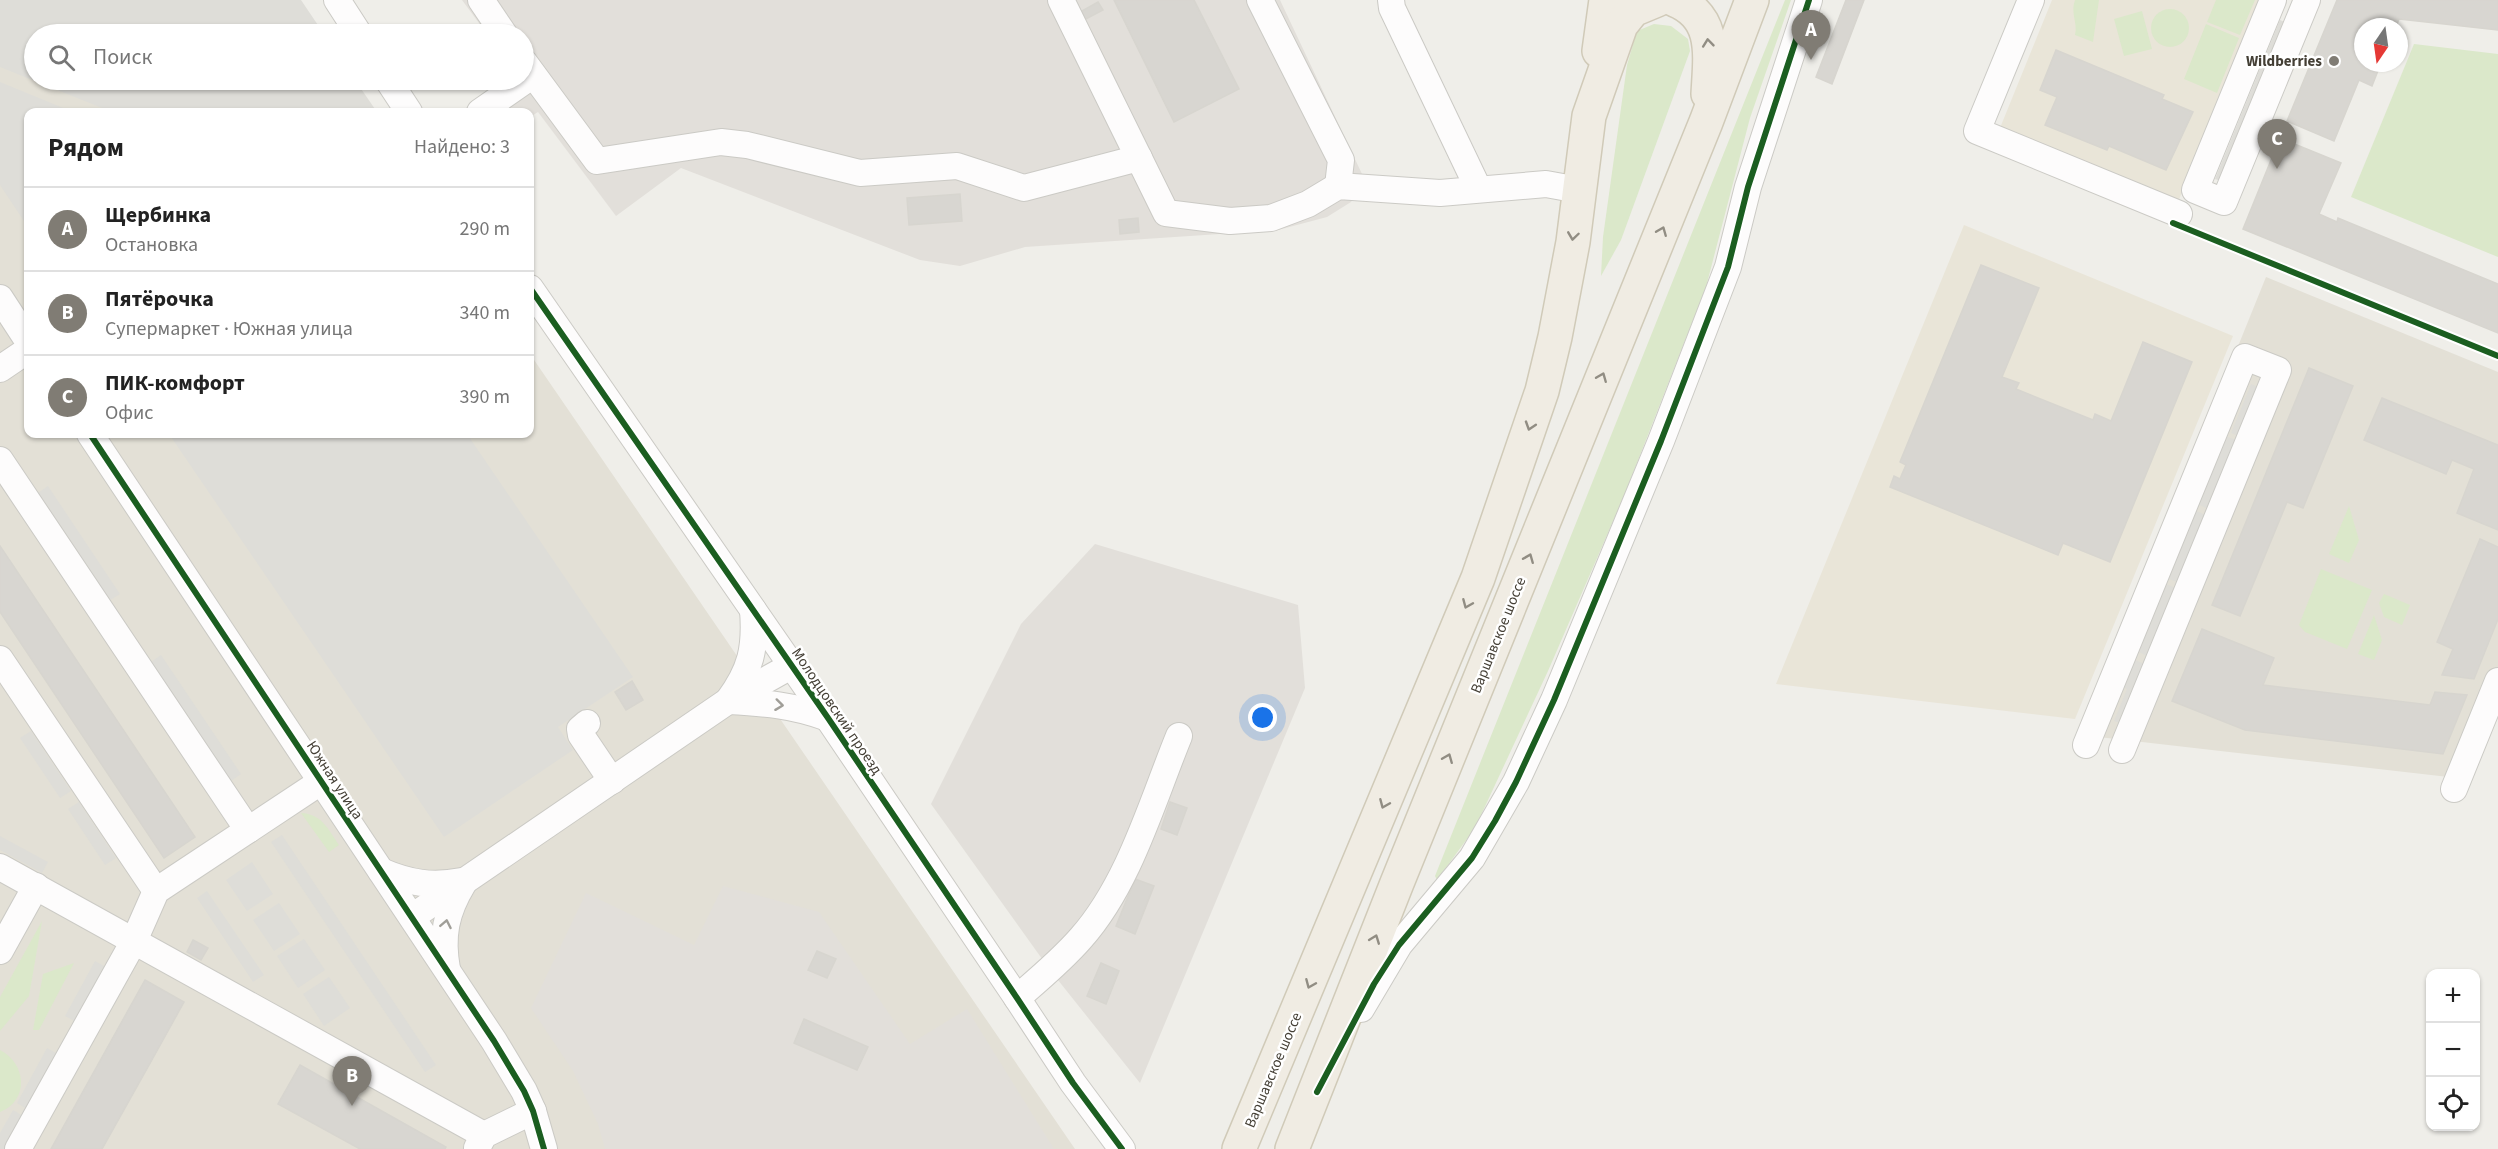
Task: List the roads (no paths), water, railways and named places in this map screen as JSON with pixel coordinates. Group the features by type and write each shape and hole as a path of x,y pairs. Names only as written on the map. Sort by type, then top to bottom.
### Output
{"main road":[{"path":"1589,116 1606,0"},
{"path":"1589,116 1622,25 1633,9 1658,0"},
{"path":"1676,0 1700,16 1707,32 1710,61 1706,122"},
{"name":"Варшавское шоссе","path":"1292,1149 1317,1092 1397,883 1706,122 1752,0"},
{"name":"Варшавское шоссе","path":"1239,1149 1478,578 1509,490 1542,391 1555,337 1573,242 1589,116"}],"street":[{"path":"337,0 353,24"},
{"path":"481,0 497,24"},
{"path":"1061,0 1166,213 1230,222 1271,218 1308,204 1338,186 1440,193 1546,184 1579,190"},
{"path":"1260,0 1341,160 1338,186"},
{"path":"1390,0 1478,188"},
{"path":"1317,1092 1374,984 1399,945 1472,858 1495,821 1516,782 1549,710 1661,441 1728,267 1748,187 1809,0"},
{"path":"2031,0 1977,131 2179,214"},
{"path":"2273,0 2195,190 2224,202 2307,0"},
{"path":"534,77 597,161 721,142 747,145 860,173 957,166 1024,188 1139,158"},
{"path":"395,90 407,108"},
{"path":"484,108 505,90"},
{"name":"Молодцовский проезд","path":"534,294 828,718 1072,1083 1122,1149"},
{"path":"0,298 24,335"},
{"path":"0,369 24,353"},
{"path":"2086,745 2245,357 2278,370 2122,750"},
{"name":"Южная улица","path":"93,438 494,1041 524,1091 544,1149"},
{"path":"0,460 248,830"},
{"path":"728,701 741,684 752,656 755,638 753,610"},
{"path":"0,659 156,891"},
{"path":"412,917 728,701 791,666"},
{"path":"2454,789 2498,681"},
{"path":"728,701 777,704 828,718"},
{"path":"587,723 580,729 581,735 612,781"},
{"path":"1017,998 1082,938 1106,903 1125,870 1179,736"},
{"path":"18,1149 134,941 156,891 322,781"},
{"path":"0,867 134,941 480,1142 532,1111"},
{"path":"381,871 422,884 443,885 465,881"},
{"path":"448,972 444,948 445,924 452,902 465,881"},
{"path":"0,951 36,886"},
{"path":"1222,1149 1262,1097"}],"place":[{"name":"Щербинка","path":"1811,60"},
{"name":"Wildberries","path":"2334,61"},
{"name":"ПИК-комфорт","path":"2277,169"},
{"name":"Пятёрочка","path":"352,1106"}]}
